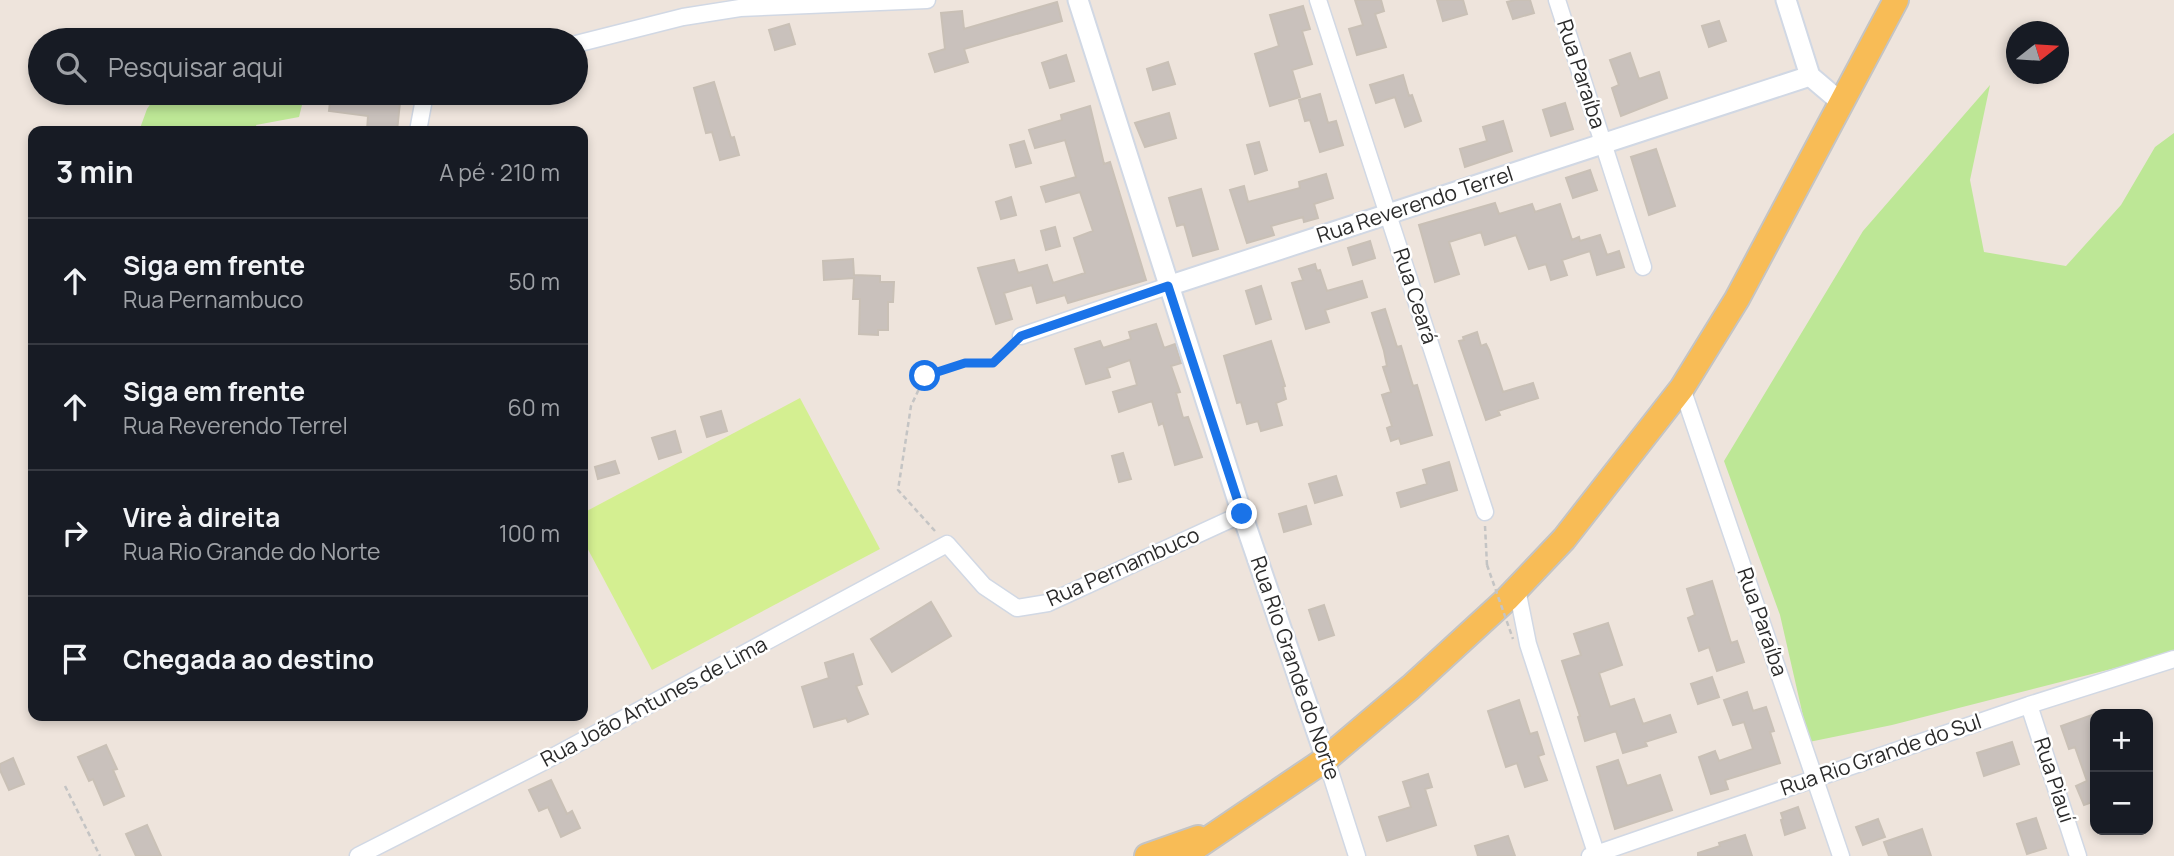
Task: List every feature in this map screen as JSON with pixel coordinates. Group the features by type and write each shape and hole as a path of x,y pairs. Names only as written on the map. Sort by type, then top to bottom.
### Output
{"main road":[{"path":"1183,856 1326,759 1517,589 1564,538 1682,388 1737,299 1896,0"},
{"path":"1147,856 1219,830"}],"street":[{"path":"588,41 683,17 740,8 927,0"},
{"name":"Rua Rio Grande do Norte","path":"1078,0 1242,514 1357,856"},
{"name":"Rua Ceará","path":"1318,0 1485,512"},
{"name":"Rua Paraíba","path":"1557,0 1643,267"},
{"path":"1786,0 1810,76 1843,104"},
{"name":"Rua Reverendo Terrel","path":"1021,336 1810,76"},
{"path":"419,126 423,105"},
{"name":"Rua Paraíba","path":"1682,388 1841,856"},
{"name":"Rua Pernambuco","path":"947,544 984,586 1017,608 1048,603 1242,514"},
{"name":"Rua João Antunes de Lima","path":"358,856 555,756 947,544"},
{"path":"1517,589 1528,644 1594,855"},
{"name":"Rua Rio Grande do Sul","path":"1594,855 2029,705 2174,659"},
{"name":"Rua Piauí","path":"2029,705 2078,856"}],"path":[{"path":"947,544 898,490 911,406 925,376 965,363 993,363 1021,336"},
{"path":"1485,512 1487,565 1513,639"},
{"path":"65,786 100,856"}],"green space":[{"path":"1990,85 1970,180 1984,252 2066,266 2121,205 2155,147 2174,133 2174,653 1892,725 1809,742 1780,615 1724,461 1863,231"},
{"path":"150,105 302,105 299,117 256,126 141,126"},
{"path":"800,398 880,549 652,670 588,549 588,510"}],"building":[{"path":"1355,0 1381,0 1384,11 1375,14 1386,47 1357,55 1349,29 1363,25"},
{"path":"1437,0 1463,0 1467,14 1443,21"},
{"path":"1530,0 1534,13 1513,19 1507,2"},
{"path":"1057,2 1062,21 964,49 968,62 935,72 929,54 945,49 941,13 962,11 964,29"},
{"path":"1303,6 1310,29 1302,31 1312,64 1292,70 1300,97 1270,106 1255,54 1279,46 1270,15"},
{"path":"1719,21 1726,41 1709,47 1702,26"},
{"path":"789,24 795,44 775,50 769,30"},
{"path":"1630,53 1639,79 1659,72 1667,98 1621,116 1612,88 1619,85 1610,60"},
{"path":"1066,55 1074,81 1050,88 1042,63"},
{"path":"1168,62 1175,84 1153,90 1147,69"},
{"path":"1403,75 1421,121 1405,127 1395,97 1376,103 1370,85"},
{"path":"714,82 739,155 720,160 712,132 706,133 694,88"},
{"path":"1320,94 1328,123 1336,121 1343,145 1320,152 1310,120 1305,121 1299,100"},
{"path":"1565,103 1573,129 1551,136 1543,110"},
{"path":"330,105 400,105 398,126 367,126 368,116 329,111"},
{"path":"1090,106 1104,164 1110,162 1146,280 1068,303 1065,295 1037,303 1032,285 1004,293 1012,319 996,324 978,268 1014,260 1018,273 1047,265 1053,283 1085,273 1074,238 1093,231 1080,192 1046,202 1041,187 1076,177 1065,140 1035,148 1029,130 1062,120 1061,115"},
{"path":"1169,113 1176,138 1145,147 1135,123"},
{"path":"1503,121 1512,151 1465,167 1460,149 1487,141 1483,127"},
{"path":"1024,141 1031,163 1016,167 1010,145"},
{"path":"1259,142 1267,170 1255,174 1247,145"},
{"path":"1656,149 1675,206 1649,215 1631,157"},
{"path":"1590,170 1597,190 1573,198 1566,178"},
{"path":"1326,174 1333,198 1314,204 1318,218 1304,222 1303,217 1271,226 1274,235 1247,243 1230,190 1244,186 1248,202 1300,188 1299,182"},
{"path":"1201,189 1218,249 1193,256 1184,224 1177,226 1169,198"},
{"path":"1011,197 1016,215 1001,219 996,202"},
{"path":"1495,203 1499,214 1532,204 1535,212 1560,204 1572,240 1579,237 1580,241 1600,235 1607,255 1619,251 1624,267 1597,275 1590,251 1562,260 1567,275 1551,280 1546,264 1529,269 1516,235 1485,245 1481,232 1449,242 1459,274 1435,282 1419,225"},
{"path":"1055,227 1060,246 1046,250 1041,231"},
{"path":"1370,241 1375,258 1353,265 1348,248"},
{"path":"853,259 854,275 880,276 880,282 894,282 893,302 888,302 888,330 878,330 878,335 859,334 860,299 853,299 854,278 824,280 823,261"},
{"path":"1315,264 1317,271 1320,270 1327,291 1362,281 1367,297 1325,310 1329,322 1306,329 1292,283 1303,280 1299,269"},
{"path":"1261,286 1271,319 1256,324 1246,291"},
{"path":"1385,309 1397,347 1401,346 1413,386 1417,385 1432,435 1401,444 1399,438 1391,441 1387,428 1392,426 1382,395 1391,392 1383,367 1387,366 1384,351 1372,313"},
{"path":"1156,324 1164,348 1175,344 1181,363 1171,366 1180,392 1176,393 1183,418 1188,417 1202,457 1175,465 1163,423 1159,425 1152,401 1119,412 1113,392 1137,385 1130,360 1107,368 1110,377 1086,384 1075,349 1100,341 1103,348 1131,339 1129,332"},
{"path":"1477,332 1481,346 1486,344 1489,350 1503,392 1533,383 1538,398 1498,411 1500,415 1486,420 1459,341"},
{"path":"1271,341 1285,386 1286,399 1276,403 1282,425 1261,431 1258,421 1247,424 1241,402 1237,403 1224,356"},
{"path":"721,411 727,431 707,437 701,417"},
{"path":"675,431 681,452 659,459 652,438"},
{"path":"1123,453 1131,479 1119,482 1112,456"},
{"path":"615,461 619,473 598,479 595,467"},
{"path":"1449,462 1457,490 1401,507 1397,493 1427,484 1423,470"},
{"path":"1336,476 1342,495 1315,503 1309,484"},
{"path":"1306,506 1311,524 1284,532 1279,514"},
{"path":"1712,581 1731,643 1737,641 1744,662 1717,671 1709,647 1699,651 1688,618 1695,615 1687,589"},
{"path":"931,602 951,636 892,672 871,639"},
{"path":"1324,605 1334,635 1319,640 1309,610"},
{"path":"1608,623 1622,665 1599,673 1610,707 1634,699 1643,724 1670,715 1676,732 1645,742 1647,746 1623,753 1616,731 1585,741 1578,717 1580,716 1562,661 1581,655 1574,634"},
{"path":"853,654 862,684 856,686 868,714 848,722 846,718 814,727 802,687 829,678 825,663"},
{"path":"1712,677 1719,697 1698,704 1691,684"},
{"path":"1747,692 1753,711 1766,707 1774,731 1770,732 1780,763 1725,780 1728,789 1711,794 1699,757 1715,751 1719,761 1753,749 1744,722 1733,725 1724,700"},
{"path":"1519,700 1530,734 1537,732 1544,754 1538,756 1547,780 1525,787 1517,763 1506,767 1488,711"},
{"path":"2090,716 2090,803 2084,805 2076,786 2087,781 2075,747 2069,749 2061,726"},
{"path":"2012,742 2019,764 1984,776 1977,753"},
{"path":"106,745 117,769 113,770 124,796 104,805 93,779 89,781 78,757"},
{"path":"13,758 24,784 9,790 0,764"},
{"path":"1618,760 1627,786 1660,775 1672,810 1615,829 1597,767"},
{"path":"1428,774 1432,787 1425,789 1436,825 1387,841 1379,817 1411,807 1403,782"},
{"path":"551,780 567,814 572,811 580,828 561,837 548,807 539,811 529,790"},
{"path":"1798,807 1805,828 1785,835 1781,813"},
{"path":"2036,818 2046,848 2027,854 2017,824"},
{"path":"1878,819 1885,837 1863,845 1856,827"},
{"path":"147,825 161,856 136,856 126,834"},
{"path":"1922,829 1931,856 1889,856 1884,842"},
{"path":"1745,835 1752,856 1698,856 1698,853 1720,846 1719,843"},
{"path":"1508,836 1515,856 1478,856 1475,846"}],"route":[{"path":"925,376 965,363 993,363 1021,336 1168,286 1242,514"}]}
